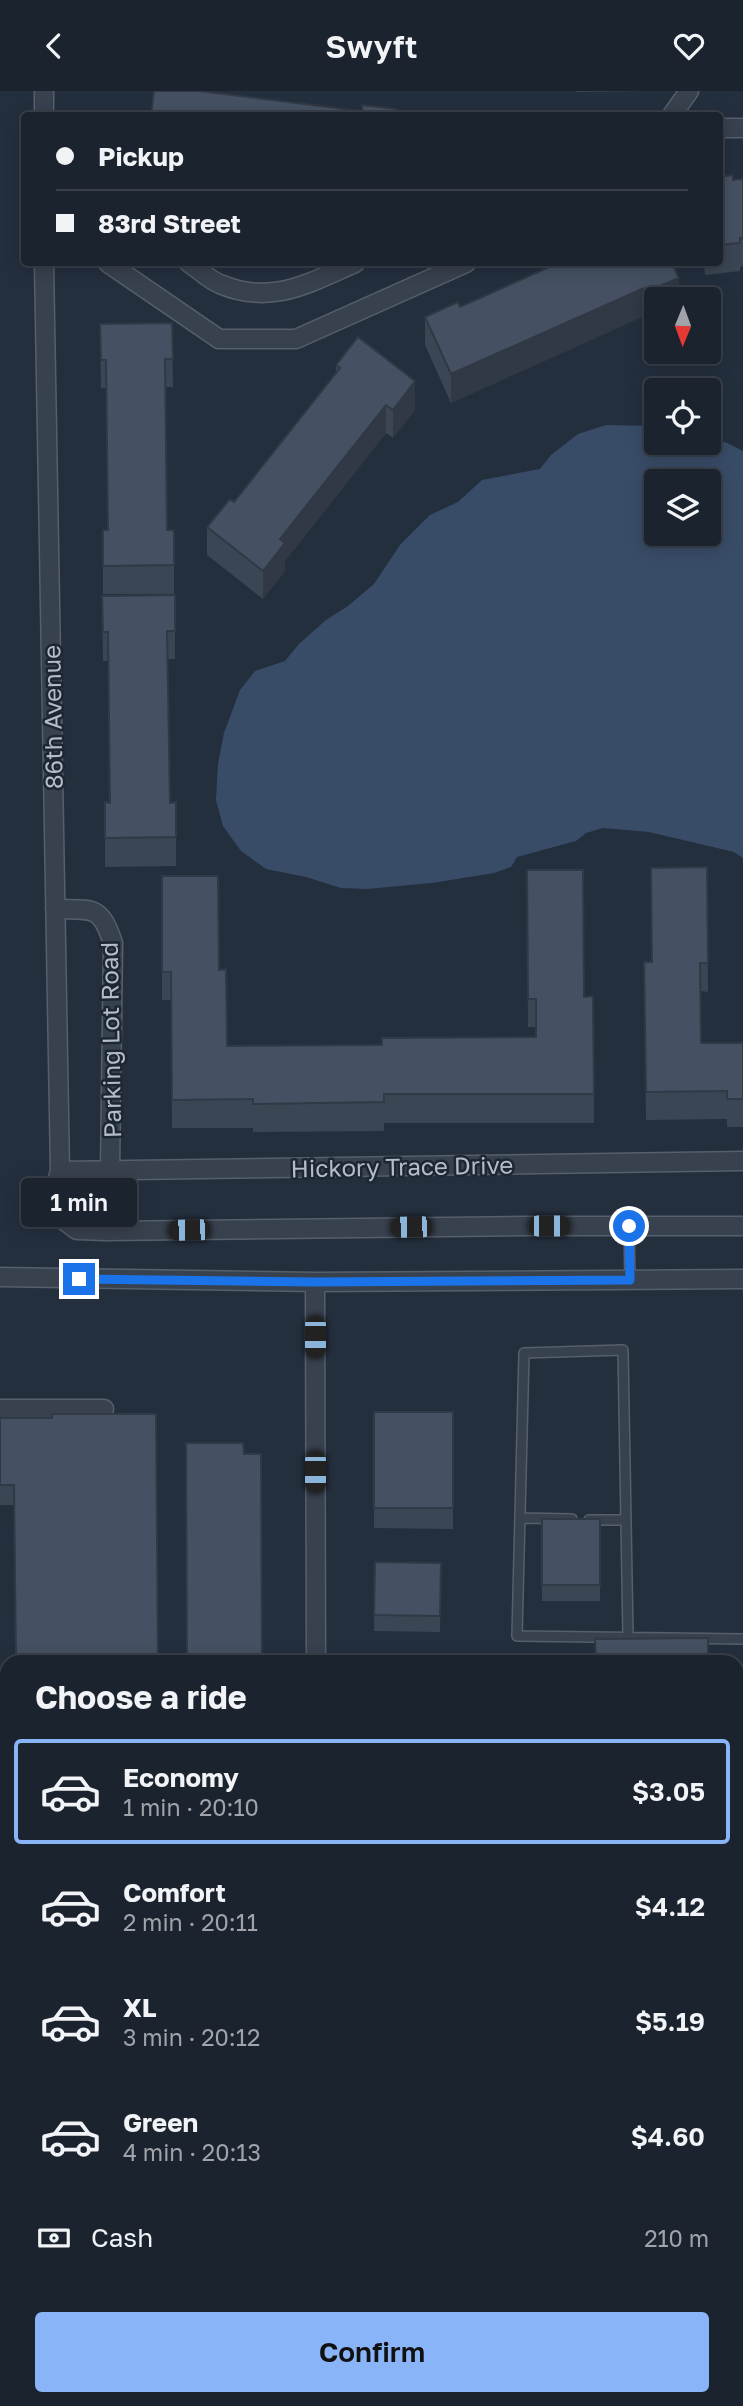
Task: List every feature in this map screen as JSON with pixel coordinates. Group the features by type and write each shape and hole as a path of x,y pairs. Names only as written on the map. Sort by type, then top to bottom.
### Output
{"street":[{"path":"44,91 44,112"},
{"path":"674,112 689,91"},
{"path":"723,128 743,128"},
{"name":"86th Avenue","path":"44,266 60,1171 52,1195 57,1215 77,1230 106,1231 743,1226"},
{"path":"112,266 219,339 296,339 459,266"},
{"path":"193,266 220,284 264,295 299,288 348,266"},
{"name":"Parking Lot Road","path":"55,909 92,911 106,921 113,943 110,1170"},
{"name":"Hickory Trace Drive","path":"60,1171 743,1161"},
{"path":"0,1277 315,1282 743,1279"},
{"path":"315,1282 316,1655"},
{"path":"0,1409 104,1409"}],"lane":[{"path":"629,1226 630,1280"},
{"path":"628,1636 623,1350 524,1353 517,1636 743,1639"},
{"path":"520,1518 626,1520"}],"water":[{"path":"606,425 644,426 644,455 721,455 721,442 743,451 743,858 734,852 649,832 603,828 586,833 576,841 517,857 511,867 494,873 432,883 367,889 341,888 266,869 241,851 223,826 216,800 218,764 224,733 240,690 255,671 285,661 299,644 326,620 374,584 400,545 430,515 458,502 482,480 540,469 551,455 578,434"}],"building":[{"path":"154,91 199,91 362,111 362,105 397,109 396,112 151,112"},
{"path":"733,175 733,180 743,179 743,238 740,238 740,243 723,245 723,176"},
{"path":"551,266 673,266 679,278 658,287 644,287 451,374 425,317 458,302 460,307"},
{"path":"172,323 173,359 165,359 167,530 174,530 174,565 103,566 103,530 108,530 106,360 101,360 100,324"},
{"path":"358,337 415,381 393,410 386,405 280,539 285,543 263,571 207,527 230,499 234,502 340,368 336,365"},
{"path":"175,595 175,631 167,631 170,803 176,802 176,837 105,838 105,802 110,803 108,632 103,632 102,596"},
{"path":"707,867 708,963 700,963 701,1043 743,1043 743,1099 727,1099 727,1091 646,1092 644,962 652,962 651,868"},
{"path":"527,870 583,870 584,997 593,996 594,1094 384,1094 384,1102 253,1104 253,1099 172,1100 171,972 162,972 162,876 218,876 219,970 226,969 227,1046 382,1045 382,1038 536,1037 536,999 528,999"},
{"path":"374,1412 453,1412 453,1508 374,1508"},
{"path":"52,1414 156,1414 158,1655 16,1655 14,1485 0,1485 0,1416 52,1418"},
{"path":"186,1443 243,1443 244,1454 261,1454 262,1655 187,1655"},
{"path":"542,1519 600,1519 600,1585 542,1585"},
{"path":"375,1562 441,1563 440,1616 374,1615"},
{"path":"708,1638 708,1655 596,1655 595,1639"}],"route":[{"path":"79,1279 315,1282 630,1280 629,1226"}]}
